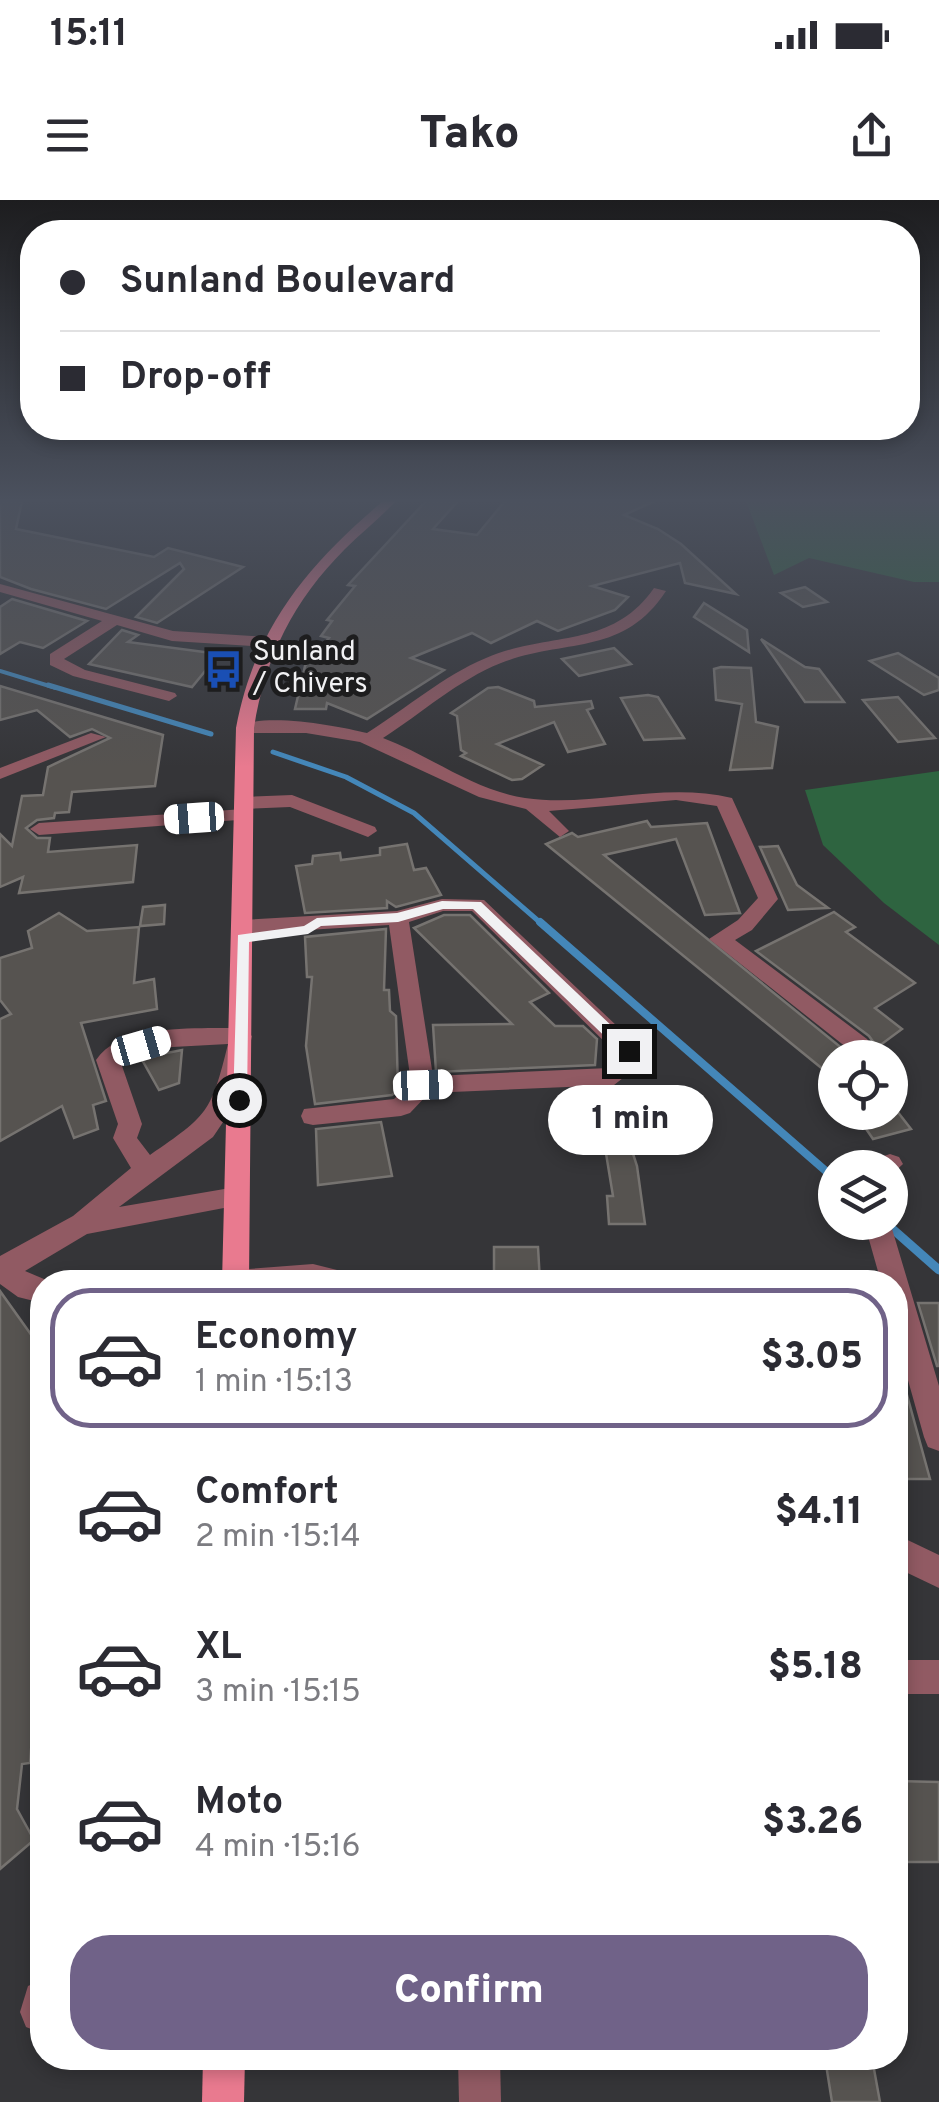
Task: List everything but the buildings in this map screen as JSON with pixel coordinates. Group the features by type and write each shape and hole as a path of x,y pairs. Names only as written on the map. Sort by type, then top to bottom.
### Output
{"main road":[{"path":"235,1270 245,728 252,687 268,642 300,590"},
{"path":"223,2102 224,2070"}],"street":[{"path":"2,591 114,621 268,642"},
{"path":"370,739 496,659 611,634 635,623 658,591"},
{"path":"49,606 66,595"},
{"path":"114,621 56,657 56,662 79,673 169,696"},
{"path":"245,728 291,726 370,739 466,787 531,804 576,805 677,794 726,802 768,899 744,925 720,939 851,1040"},
{"path":"0,774 97,737"},
{"path":"39,829 292,801 368,831"},
{"path":"531,804 560,832"},
{"path":"242,932 398,918 442,905 476,905 629,1051 629,1064 614,1076 594,1080 423,1085 401,1107 313,1116"},
{"path":"398,918 423,1085"},
{"path":"30,1289 1,1270 82,1224 204,1130 226,1100 241,1036 165,1039 116,1053 108,1060 130,1124 124,1138 148,1170"},
{"path":"82,1224 236,1197"},
{"path":"882,1240 891,1270"},
{"path":"908,1329 939,1437"},
{"path":"908,1556 939,1572"},
{"path":"908,1676 939,1677"},
{"path":"479,2070 480,2102"}],"green space":[{"path":"939,771 939,945 884,903 823,845 805,790"}],"waterway":[{"path":"0,671 56,688"},
{"path":"48,685 211,734"},
{"path":"273,752 346,777 414,813 543,925"},
{"path":"540,922 818,1164"},
{"path":"905,1240 939,1270"}],"place":[{"name":"Sunland / Chivers","path":"223,669"}],"route":[{"path":"239,1100 242,938 308,930 317,922 398,918 442,905 476,905 629,1051"}]}
